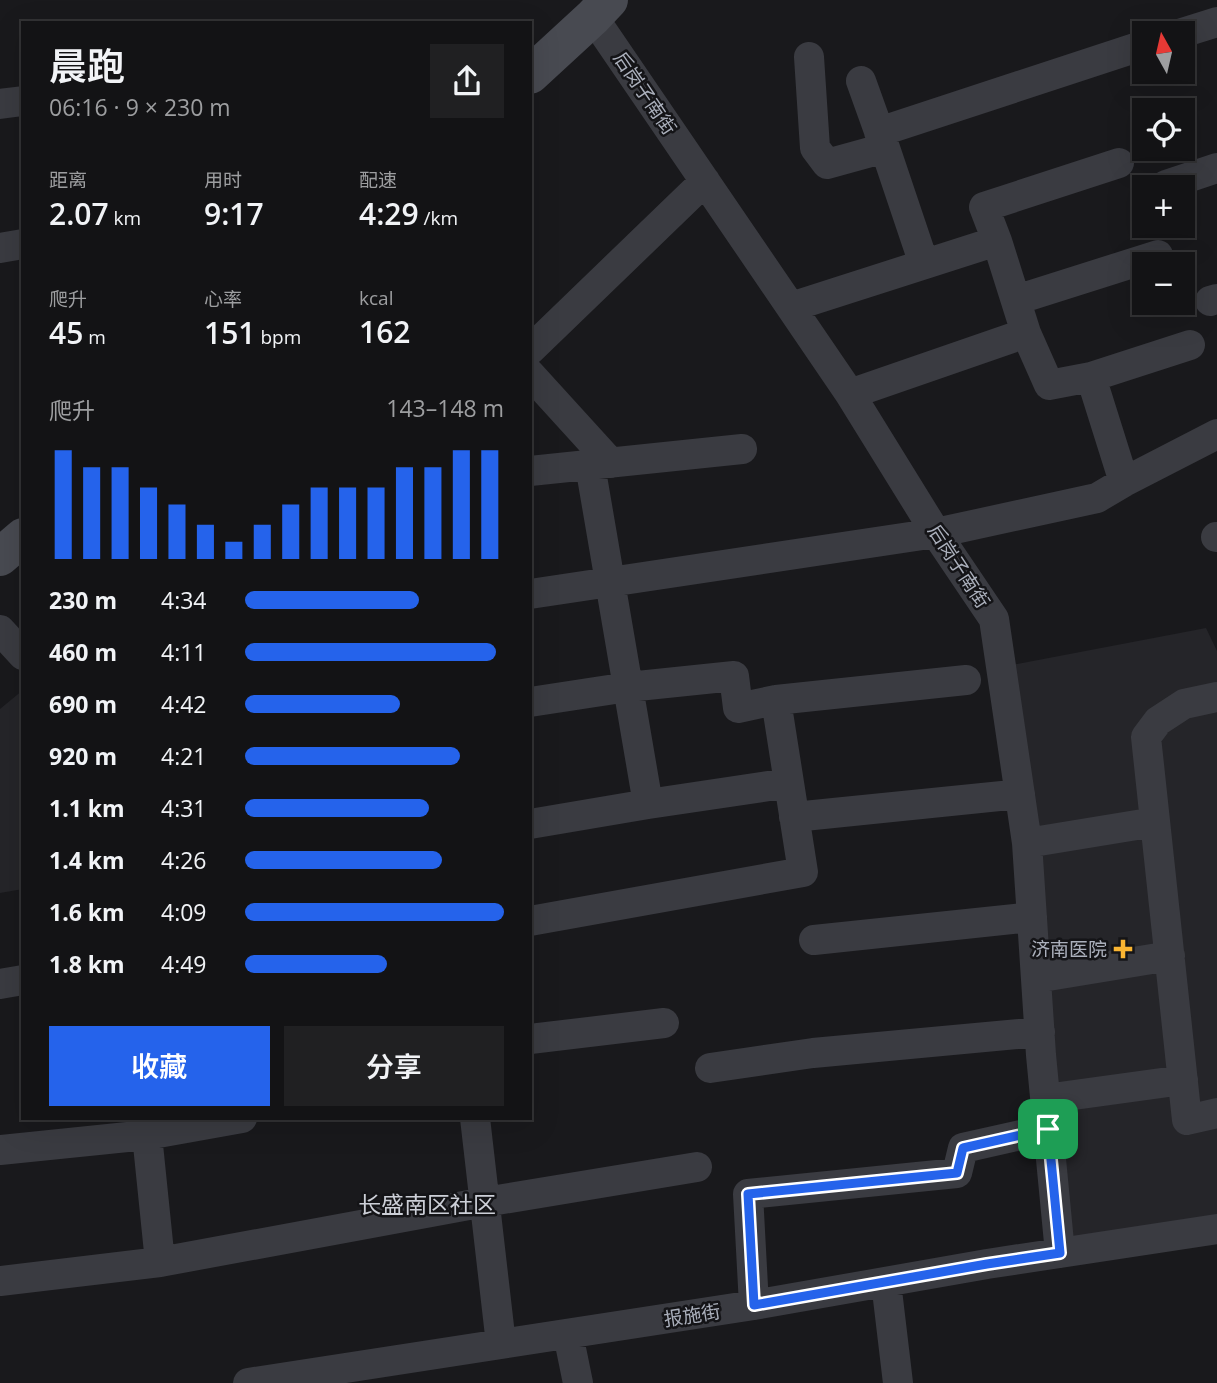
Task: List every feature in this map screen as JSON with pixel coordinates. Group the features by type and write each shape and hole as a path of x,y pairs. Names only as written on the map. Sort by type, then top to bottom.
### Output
{"main road":[{"path":"532,73 601,9"},
{"path":"0,557 21,539"}],"street":[{"name":"后岗子南街","path":"601,9 705,181 850,394 936,533 994,619 1027,843 1045,1099 1060,1253"},
{"path":"1195,29 1217,22"},
{"path":"809,57 814,148 827,164 882,140 1132,49"},
{"path":"862,82 924,264"},
{"path":"0,104 21,101"},
{"path":"1119,163 984,207 1026,332 1049,385 1091,377 1190,345"},
{"path":"1195,175 1217,168"},
{"path":"532,348 705,181"},
{"path":"791,307 997,241"},
{"path":"0,248 21,244"},
{"path":"1016,300 1132,263"},
{"path":"850,394 1026,332"},
{"path":"532,377 600,464 628,687 648,804"},
{"path":"1091,377 1124,482"},
{"path":"532,594 936,533 1097,498 1217,434"},
{"path":"532,471 742,449"},
{"path":"0,630 21,654"},
{"path":"532,702 628,687 734,676 738,708 776,700 966,680"},
{"path":"1217,697 1184,704 1158,721 1146,737 1187,1120 1217,1113"},
{"path":"532,921 803,872 776,700"},
{"path":"532,824 789,783"},
{"path":"794,817 1020,793"},
{"path":"1027,843 1155,822"},
{"path":"814,940 1032,917"},
{"path":"1036,978 1170,956"},
{"path":"0,984 21,980"},
{"path":"532,1039 664,1023"},
{"path":"710,1068 813,1053 1040,1032"},
{"path":"1045,1099 1183,1080"},
{"path":"0,1150 145,1126 218,1120"},
{"path":"475,1120 501,1344"},
{"path":"145,1126 160,1262"},
{"path":"754,1305 748,1194 957,1173 963,1148 1048,1129"},
{"path":"0,1281 160,1262 485,1202 697,1167"},
{"name":"报施街","path":"248,1383 754,1305 1217,1229"},
{"path":"886,1282 898,1383"},
{"path":"568,1334 578,1383"}],"shaded area":[{"name":"济南医院","path":"1206,628 1217,651 1217,1230 1060,1253 1001,667"},
{"path":"21,692 21,889 0,893 0,709"}],"place":[{"name":"济南医院","path":"1123,949"}],"district":[{"name":"长盛南区社区","path":"427,1205"}],"route":[{"path":"1048,1129 1060,1253 754,1305 748,1194 957,1173 963,1148 1048,1129"}]}
